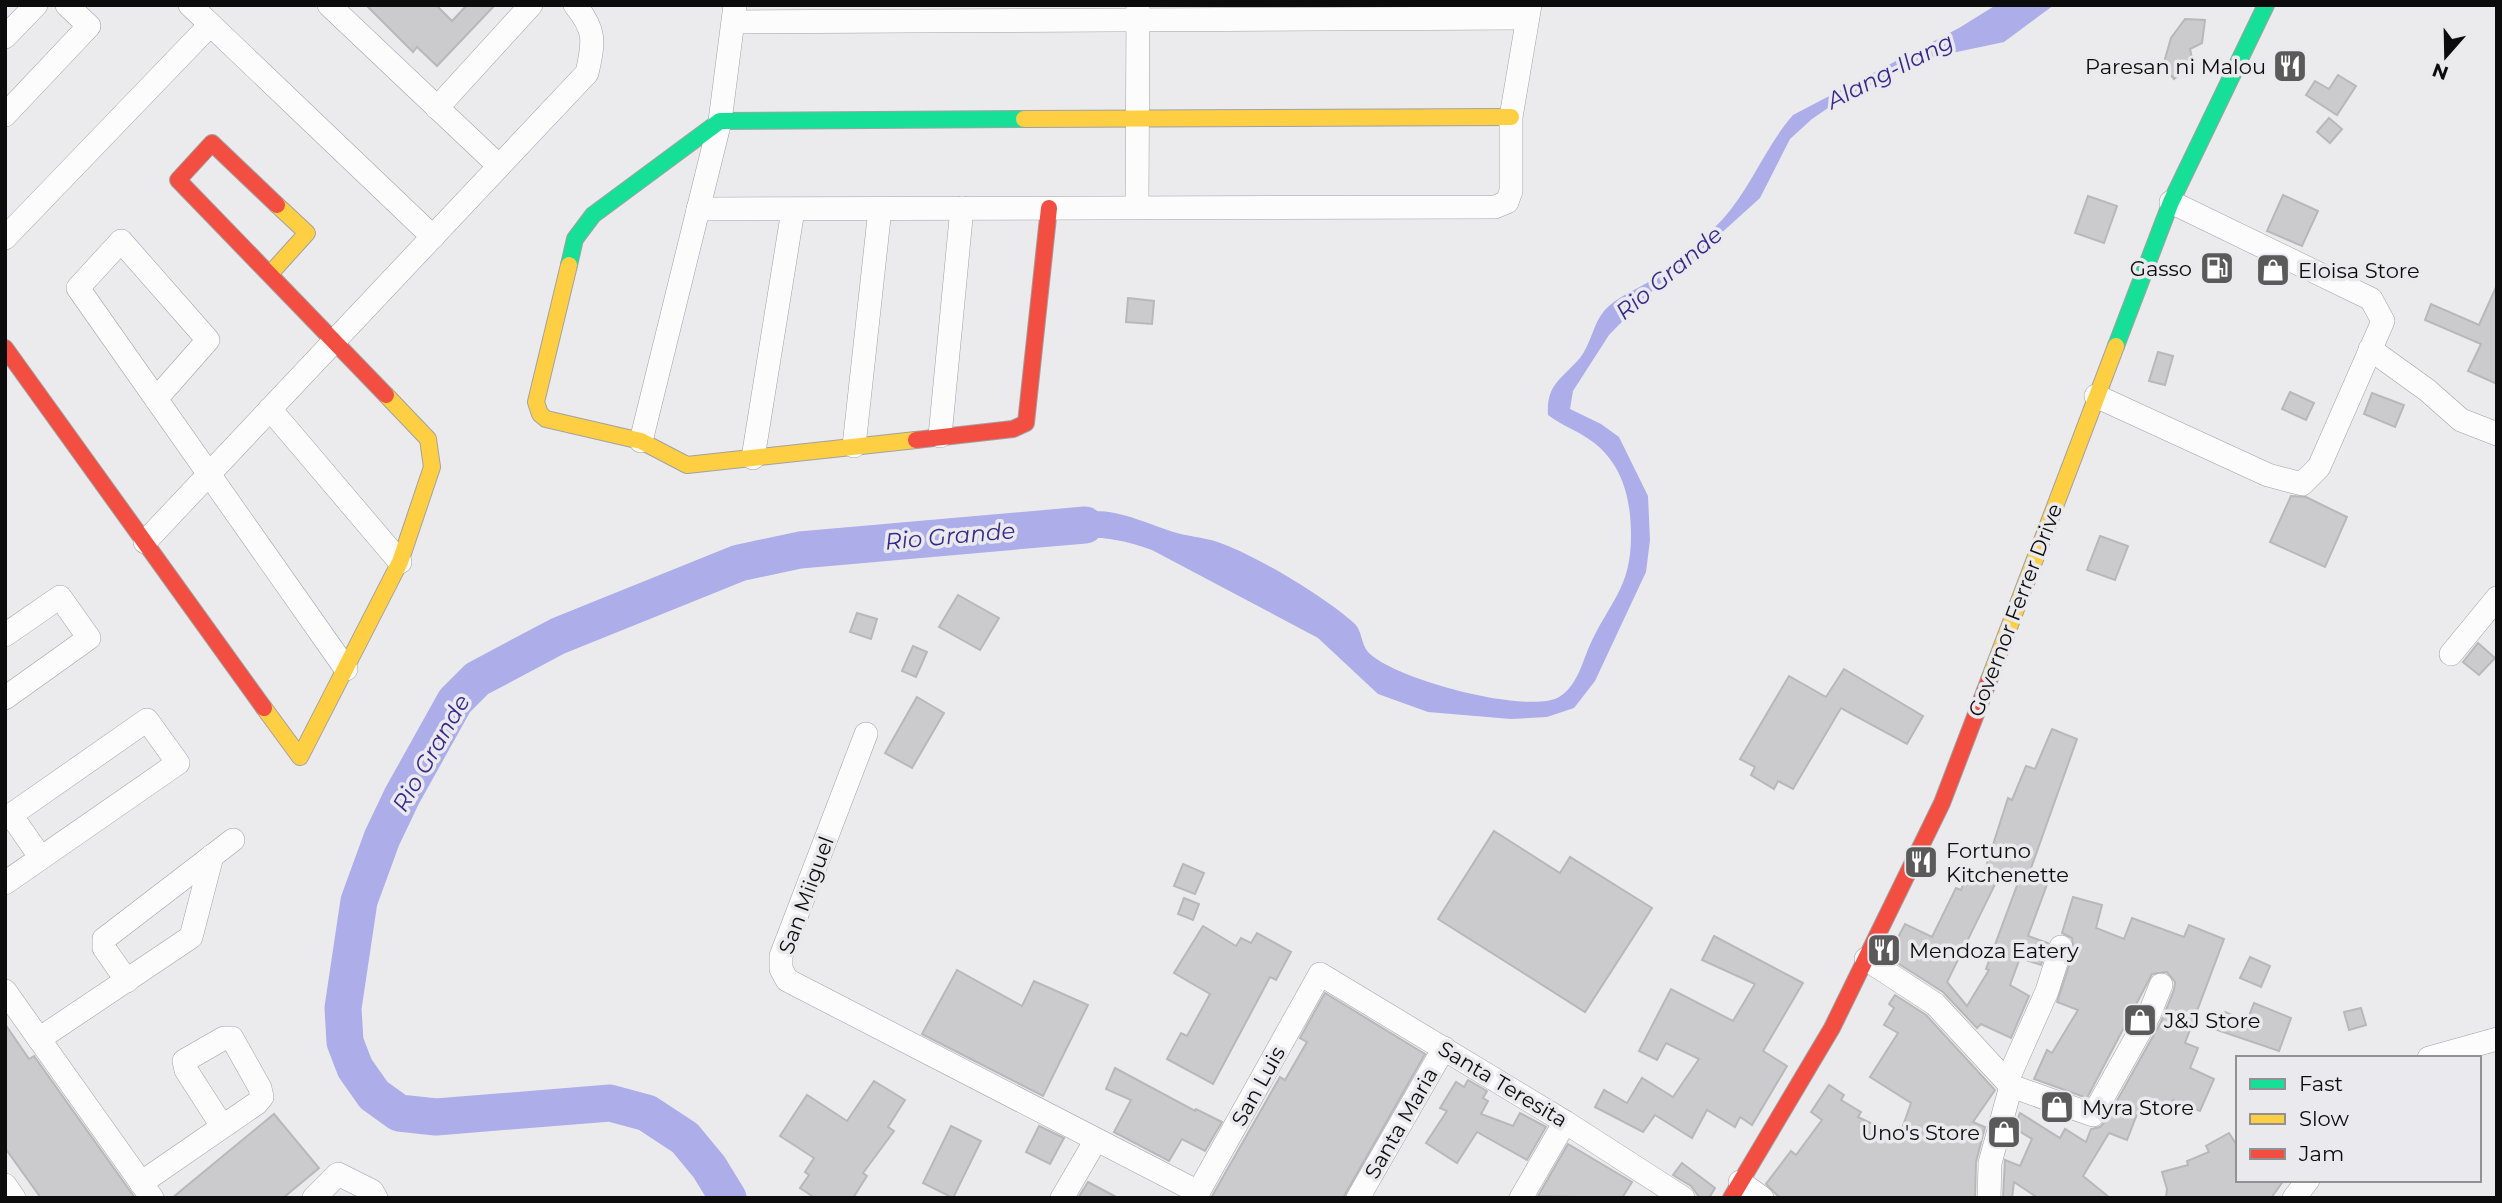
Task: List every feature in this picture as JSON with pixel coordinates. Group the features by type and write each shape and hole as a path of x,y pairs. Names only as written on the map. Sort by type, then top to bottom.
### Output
{"street":[{"path":"5,37 36,5"},
{"path":"5,115 89,26 67,5"},
{"path":"190,5 433,237"},
{"path":"329,5 499,166"},
{"path":"437,108 531,5"},
{"path":"145,542 587,73 592,50 590,22 575,5"},
{"name":"Governor Ferrer Drive","path":"1735,1190 1832,1028 1942,803 2171,202 2266,5"},
{"path":"1137,207 1138,12"},
{"path":"641,441 698,209 720,121 735,13 1527,12 1511,117 1511,191 1507,202 1495,207 698,209"},
{"path":"5,238 210,24"},
{"path":"1049,208 1026,423 1013,429 687,465 641,441 547,419 540,414 536,402 575,239 593,215 720,121 1511,117"},
{"path":"5,348 300,757 400,562 432,467 428,439 178,180 212,143 307,233 270,274"},
{"path":"2096,396 2268,475 2302,484 2319,467 2383,321 2371,299 2171,202"},
{"path":"940,436 962,208"},
{"path":"854,446 880,209"},
{"path":"753,458 793,210"},
{"path":"156,399 208,340 121,241 78,288 345,669"},
{"path":"2370,349 2427,390 2461,420 2497,435"},
{"path":"270,409 400,562"},
{"path":"5,635 60,597 89,638 5,698"},
{"path":"2451,654 2497,598"},
{"path":"5,883 178,763 147,720 11,815 41,858"},
{"name":"San Miiguel","path":"866,734 781,956 781,969 787,980 1197,1195"},
{"path":"127,981 104,948 104,939 233,840"},
{"path":"39,1039 191,937 212,856"},
{"path":"1989,1198 1990,1163 2009,1084 2047,991 2061,947"},
{"path":"1866,959 1935,1004 2009,1084 2093,1115 2149,1015 2161,985"},
{"name":"Santa Teresita","path":"1320,974 1565,1122 1683,1198"},
{"name":"San Luis","path":"1197,1195 1320,974"},
{"path":"8,999 146,1191 222,1126"},
{"path":"2436,1056 2497,1038"},
{"name":"Santa Maria","path":"1358,1198 1444,1048"},
{"path":"1521,1198 1565,1122"},
{"path":"1062,1198 1096,1140"},
{"path":"314,1198 338,1174 372,1191 376,1198"},
{"path":"2294,1198 2306,1182"},
{"path":"5,1185 14,1198"},
{"path":"1735,1190 1762,1198"}],"water":[{"name":"Alang-Ilang","path":"1996,5 2054,5 2004,42 1933,57 1844,97 1812,119 1790,139 1760,198 1718,236 1710,248 1658,285 1609,335 1573,391 1570,409 1601,424 1619,437 1648,496 1650,540 1646,572 1595,681 1574,708 1547,717 1511,719 1428,712 1378,694 1318,638 1152,550 1107,539 1035,541 1037,514 1095,511 1126,516 1177,533 1218,542 1273,568 1327,602 1355,624 1368,652 1404,673 1431,683 1492,698 1543,701 1559,697 1574,681 1623,583 1631,536 1627,496 1618,472 1612,461 1593,442 1548,415 1552,389 1580,358 1600,316 1609,306 1653,279 1722,220 1793,115 1959,28"}],"building":[{"path":"366,5 436,5 452,21 467,5 495,5 437,66 417,47 413,52"},
{"path":"2185,19 2205,20 2202,43 2190,49 2193,63 2174,79 2163,66 2171,38"},
{"path":"2338,75 2356,86 2337,115 2306,95 2315,81 2329,89"},
{"path":"2329,118 2342,129 2330,143 2317,132"},
{"path":"2283,195 2318,211 2302,246 2267,231"},
{"path":"2088,196 2117,206 2104,243 2075,233"},
{"path":"2497,285 2497,384 2468,371 2481,344 2425,320 2431,304 2479,325"},
{"path":"1128,298 1154,301 1152,324 1126,322"},
{"path":"2158,352 2173,356 2165,385 2149,381"},
{"path":"2290,392 2314,403 2306,420 2282,409"},
{"path":"2372,393 2404,405 2395,427 2364,414"},
{"path":"2291,496 2306,497 2347,517 2325,567 2270,542"},
{"path":"2100,536 2128,546 2115,580 2087,570"},
{"path":"958,595 999,618 980,650 939,627"},
{"path":"857,613 877,619 871,639 850,632"},
{"path":"2478,643 2495,658 2479,675 2463,662"},
{"path":"913,646 927,652 916,677 902,671"},
{"path":"1844,669 1923,716 1907,744 1841,708 1793,789 1778,781 1774,789 1751,775 1755,767 1740,759 1789,676 1826,697"},
{"path":"917,697 944,713 912,768 885,753"},
{"path":"2052,729 2077,739 2030,871 2049,879 2028,936 2048,943 2041,965 2020,958 2010,985 2029,996 2011,1038 1981,1024 1977,1028 1943,992 1888,957 1905,924 1932,937 1956,888 1961,890 1968,870 1983,876 2008,798 2012,800 2026,766 2035,769","holes":["2001,872 2019,880 1986,969 1989,970 1967,1006 1947,982"]},
{"path":"1494,831 1560,873 1570,857 1652,908 1585,1012 1438,919"},
{"path":"1183,864 1204,873 1195,894 1174,886"},
{"path":"2073,897 2102,905 2096,928 2124,939 2132,918 2184,937 2189,925 2224,939 2185,1043 2198,1048 2190,1068 2214,1079 2200,1111 2173,1100 2170,1109 2143,1099 2127,1140 2109,1133 2083,1176 2110,1198 2038,1198 2014,1182 2012,1198 2003,1198 2005,1160 2020,1166 2032,1139 2014,1128 2020,1113 2060,1138 2065,1129 2086,1142 2091,1129 2100,1127 2105,1122 2161,1022 2174,990 2175,982 2167,972 2152,974 2087,1098 2034,1079 2047,1050 2052,1053 2078,1010 2057,1002 2074,951 2072,938 2062,933"},
{"path":"1184,898 1199,904 1193,920 1178,914"},
{"path":"1203,926 1236,946 1241,938 1251,943 1257,933 1291,952 1276,980 1270,977 1213,1084 1167,1059 1181,1033 1187,1036 1210,994 1174,973"},
{"path":"1714,936 1803,983 1763,1051 1787,1066 1752,1125 1740,1117 1735,1127 1707,1110 1692,1138 1655,1115 1643,1132 1595,1107 1604,1090 1627,1103 1642,1078 1673,1097 1699,1059 1666,1043 1657,1060 1639,1051 1671,989 1733,1021 1755,984 1702,960"},
{"path":"2250,957 2270,966 2261,987 2240,978"},
{"path":"957,970 1022,1006 1034,981 1088,1005 1043,1096 922,1034"},
{"path":"1325,993 1425,1054 1343,1198 1211,1198 1280,1077 1285,1080 1307,1042 1300,1038"},
{"path":"1895,995 1926,1015 1995,1090 1973,1122 1985,1127 1976,1162 1975,1198 1780,1198 1766,1184 1791,1151 1796,1155 1822,1120 1811,1112 1829,1085 1844,1095 1841,1100 1861,1112 1858,1117 1899,1137 1911,1103 1870,1077 1898,1033 1884,1025 1894,1008 1889,1004"},
{"path":"2254,1003 2291,1018 2279,1051 2217,1030 2225,1012 2247,1021"},
{"path":"2361,1008 2366,1025 2349,1030 2344,1012"},
{"path":"5,1024 29,1059 34,1056 135,1198 41,1198 5,1148"},
{"path":"1115,1068 1195,1111 1196,1109 1222,1122 1205,1151 1182,1139 1169,1161 1114,1132 1131,1100 1106,1089"},
{"path":"1468,1080 1487,1091 1483,1098 1488,1101 1481,1114 1513,1126 1520,1113 1546,1127 1527,1160 1477,1132 1457,1163 1426,1143 1447,1111 1440,1108 1456,1082 1464,1087"},
{"path":"874,1081 905,1100 888,1127 894,1131 863,1173 867,1176 853,1198 815,1198 800,1188 809,1175 805,1172 814,1158 780,1136 807,1095 847,1121"},
{"path":"274,1114 319,1168 283,1198 172,1198"},
{"path":"951,1126 981,1141 953,1198 923,1183"},
{"path":"1039,1126 1064,1138 1050,1164 1026,1152"},
{"path":"2229,1133 2236,1144 2236,1182 2283,1182 2271,1198 2166,1198 2167,1189 2162,1172 2188,1165 2187,1161 2209,1152 2206,1146"},
{"path":"1568,1144 1632,1182 1622,1198 1538,1196"},
{"path":"1682,1163 1715,1188 1709,1198 1700,1198 1691,1186 1673,1175"},
{"path":"1088,1182 1118,1198 1078,1198"}],"waterway":[{"name":"Rio Grande","path":"728,1198 709,1167 685,1138 647,1113 610,1103 436,1117 399,1113 374,1095 355,1068 345,1042 343,1008 359,901 382,838 402,796 455,701 477,679 558,636 739,563 800,550 1085,525"}],"traffic: fast":[{"path":"2116,346 2171,202 2266,5"},
{"path":"569,265 575,239 593,215 720,121 1024,119"}],"traffic: slow":[{"path":"1024,119 1511,117"},
{"path":"270,274 307,233 277,205"},
{"path":"569,265 536,402 540,414 546,419 641,441 687,465 916,440"},
{"path":"1989,680 2116,346"},
{"path":"264,708 300,757 400,562 432,467 428,439 386,395"}],"traffic: jam":[{"path":"277,205 212,143 178,180 386,395"},
{"path":"916,440 1013,429 1026,423 1049,208"},
{"path":"5,348 264,708"},
{"path":"1731,1198 1832,1028 1942,803 1989,680"}],"place":[{"name":"Paresan ni Malou","path":"2290,66"},
{"name":"Gasso","path":"2217,268"},
{"name":"Eloisa Store","path":"2273,270"},
{"name":"Fortuno Kitchenette","path":"1921,862"},
{"name":"Mendoza Eatery","path":"1884,950"},
{"name":"J&J Store","path":"2140,1020"},
{"name":"Myra Store","path":"2057,1107"},
{"name":"Uno's Store","path":"2004,1132"}]}
